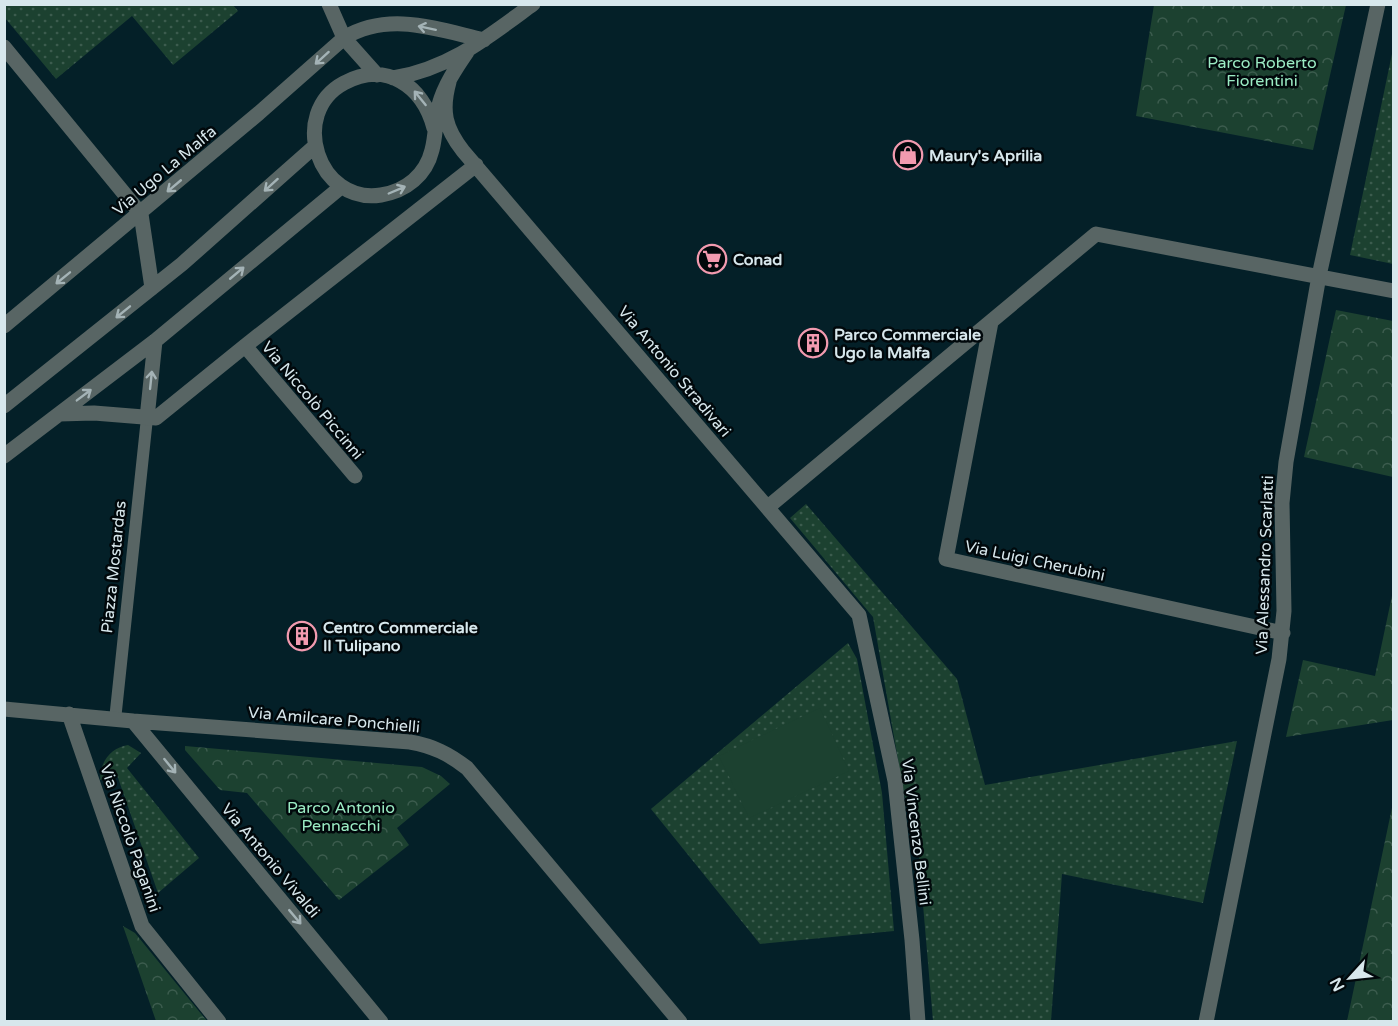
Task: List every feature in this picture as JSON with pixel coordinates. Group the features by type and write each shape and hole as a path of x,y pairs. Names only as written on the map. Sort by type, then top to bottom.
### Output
{"street":[{"path":"329,4 344,38 377,75"},
{"path":"393,78 429,69 467,52 533,4"},
{"name":"Via Alessandro Scarlatti","path":"1206,1022 1276,678 1282,633 1283,483 1319,276 1378,4"},
{"name":"Via Ugo La Malfa","path":"4,326 141,214 344,38 369,26 389,23 416,25 484,40"},
{"path":"4,46 141,214 152,288"},
{"path":"434,128 430,112 421,97 408,86 393,78 377,75 359,77 342,84 328,95 319,111 314,128 315,146 320,162 329,176 342,186 359,194 379,196 398,191 414,181 426,166 432,151 439,103 467,52"},
{"name":"Via Antonio Stradivari","path":"449,82 444,99 451,136 859,615"},
{"path":"4,406 182,264 315,146"},
{"path":"432,151 446,148 463,151"},
{"path":"59,414 94,413 156,418 476,165"},
{"path":"4,456 155,341 342,186"},
{"path":"768,507 1096,234 1394,291"},
{"name":"Via Luigi Cherubini","path":"991,322 946,559 1282,633"},
{"name":"Piazza Mostardas","path":"147,418 155,341"},
{"name":"Via Niccolò Piccinni","path":"245,346 355,476"},
{"name":"Via Vincenzo Bellini","path":"859,615 896,782 918,1022"},
{"name":"Via Amilcare Ponchielli","path":"4,709 431,745 452,756 467,768 680,1022"},
{"name":"Via Niccolò Paganini","path":"69,714 142,926 219,1022"},
{"name":"Via Antonio Vivaldi","path":"133,721 381,1022"}],"lane":[{"name":"Piazza Mostardas","path":"115,720 147,418"}],"green space":[{"path":"5,5 233,5 238,11 173,65 132,16 56,79 5,18"},
{"name":"Parco Roberto Fiorentini","path":"1154,5 1346,5 1313,150 1136,116"},
{"path":"1393,49 1393,264 1350,255"},
{"path":"1336,310 1393,321 1393,477 1304,457"},
{"path":"806,504 957,679 985,785 1237,741 1203,903 1062,874 1051,1021 933,1021 917,835 904,794 873,617 790,518"},
{"path":"1393,591 1393,720 1286,737 1303,660 1375,676"},
{"path":"848,643 857,659 882,793 894,931 760,944 651,809"},
{"path":"820,708 849,771 749,818 719,756"},
{"path":"128,745 141,753 127,768 199,858 158,893 117,775 100,780 100,773 107,757 116,749"},
{"name":"Parco Antonio Pennacchi","path":"185,746 422,767 441,776 450,784 397,828 409,845 339,900 247,793 220,790 185,750"},
{"path":"1393,803 1393,1021 1347,1021"},
{"path":"123,926 135,933 207,1021 156,1021"}],"place":[{"name":"Maury's Aprilia","path":"908,155"},
{"name":"Conad","path":"712,259"},
{"name":"Parco Commerciale Ugo la Malfa","path":"813,343"},
{"name":"Centro Commerciale Il Tulipano","path":"302,636"}]}
